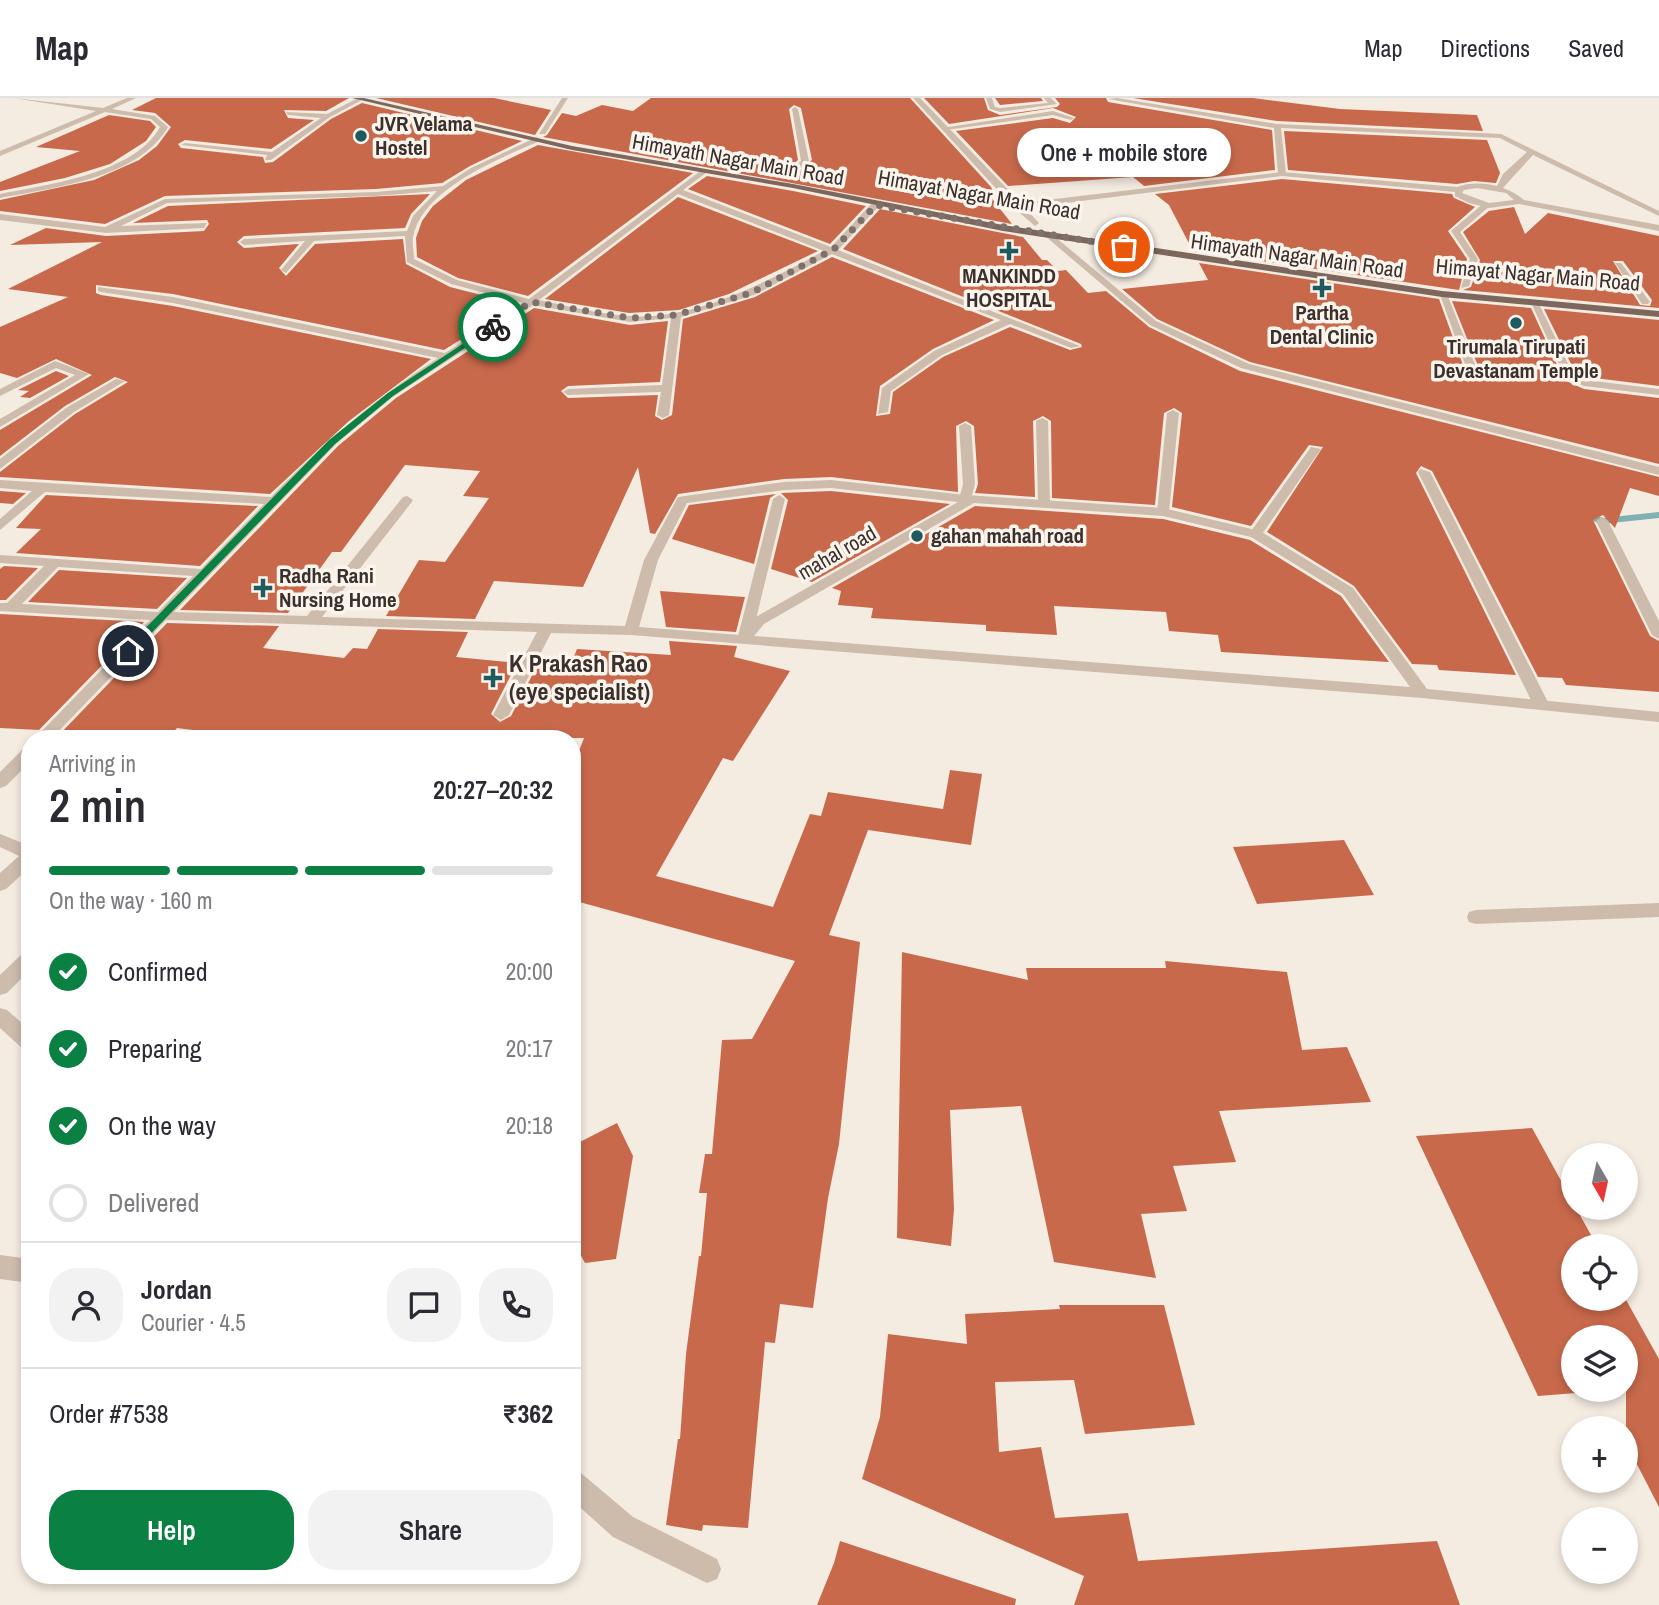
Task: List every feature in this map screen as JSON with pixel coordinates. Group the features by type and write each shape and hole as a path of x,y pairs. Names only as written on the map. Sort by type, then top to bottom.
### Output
{"main road":[{"name":"Himayat Nagar Main Road","path":"381,98 539,135 789,176 1246,260 1464,286 1659,303"},
{"name":"Himayath Nagar Main Road","path":"358,99 876,205 1276,272 1442,294 1659,314"},
{"path":"1035,223 1048,234"}],"street":[{"path":"0,196 65,182 117,166 147,151 162,137 164,127 153,117 16,98"},
{"path":"0,154 133,98"},
{"path":"106,230 165,201 376,194 443,188 539,135 565,98"},
{"path":"916,98 1035,223"},
{"path":"989,98 992,108 1000,110 1054,104 1047,98"},
{"path":"185,145 271,156 328,116 358,99"},
{"path":"1111,99 1277,126 1501,136 1530,153 1659,214"},
{"path":"789,176 805,161 795,109"},
{"path":"288,113 328,116"},
{"path":"946,128 1053,113 1071,118"},
{"path":"1277,126 1282,174"},
{"path":"3,145 36,130 29,129"},
{"path":"3,145 23,145"},
{"path":"1498,188 1506,176 1530,153"},
{"path":"51,730 332,442 390,394 531,302 703,171"},
{"path":"1017,206 1282,174 1460,190 1477,186 1498,188 1520,197 1519,202"},
{"path":"443,188 409,233 406,248 410,260 454,282 531,302 630,318 676,315 751,293 834,249 876,205"},
{"path":"1460,190 1462,198 1487,205 1519,202 1659,228"},
{"path":"679,191 834,249 1075,346"},
{"path":"1464,286 1474,259 1455,231 1487,205"},
{"path":"0,217 106,230 204,225"},
{"path":"244,242 409,233"},
{"path":"1048,234 1153,323 1245,366 1659,471"},
{"path":"286,270 311,239"},
{"path":"1618,265 1645,302"},
{"path":"101,289 173,300 448,357"},
{"path":"1442,294 1471,367"},
{"path":"1533,303 1569,376 1584,383 1659,391"},
{"path":"663,415 676,315"},
{"path":"881,412 886,390 938,353 1008,321"},
{"path":"0,393 55,364 84,374 0,424"},
{"path":"0,465 70,410 120,381"},
{"path":"568,392 668,387"},
{"path":"1163,512 1173,414"},
{"path":"1042,421 1044,504"},
{"path":"965,426 969,499"},
{"path":"1255,534 1315,449"},
{"path":"1424,472 1541,704"},
{"path":"0,484 274,501"},
{"path":"631,631 651,561 682,500 784,486 831,484 969,499 1163,512 1255,534 1349,591 1422,693"},
{"path":"0,526 42,488"},
{"path":"744,640 779,499"},
{"name":"mahal road","path":"744,640 759,621 969,499"},
{"path":"311,621 407,500"},
{"path":"1602,521 1659,635"},
{"path":"0,559 204,573"},
{"path":"5,607 55,564"},
{"path":"5,607 163,616 631,631 1422,693 1659,717"},
{"path":"501,715 547,627"},
{"path":"744,640 763,642"},
{"path":"0,782 21,761"},
{"path":"0,840 21,850"},
{"path":"0,884 21,864"},
{"path":"1476,917 1659,910"},
{"path":"0,987 21,967"},
{"path":"0,1016 21,1035"},
{"path":"0,1267 21,1270"},
{"path":"581,1490 623,1527 707,1569"}],"building":[{"path":"156,98 349,98 326,111 284,110 288,118 314,120 271,149 185,140 178,144 181,148 263,157 265,163 273,162 331,119 362,103 522,141 442,183 376,189 165,196 105,224 0,211 0,200 94,180 139,160 157,146 171,127 155,113 132,110"},
{"path":"376,98 494,98 551,110 535,135"},
{"path":"651,98 910,98 991,187 993,191 986,191 1012,224 543,137 562,113 576,116 602,105 633,111","holes":["794,105 801,108 812,160 788,180 783,174 798,160 789,109"]},
{"path":"924,98 984,98 988,110 1000,115 1057,107 1060,104 1055,98 1106,98 1108,102 1272,130 1275,170 1144,186 1133,177 1008,186 956,131 1053,118 1070,123 1076,117 1053,108 949,124"},
{"path":"995,98 1041,98 1043,101 1000,105"},
{"path":"1133,98 1253,98 1340,109 1477,115 1483,131 1277,121"},
{"path":"109,115 150,121 156,127 146,141 110,164 65,178 0,191 0,182 80,151 36,147"},
{"path":"1284,131 1487,140 1500,173 1496,183 1474,181 1457,184 1288,170"},
{"path":"538,145 693,173 528,296 458,278 417,257 416,238 422,221 433,206 466,180"},
{"path":"707,176 866,206 830,244 688,189"},
{"path":"1282,179 1452,194 1454,198 1475,207 1448,231 1467,259 1459,290 1193,251 1169,205 1155,194"},
{"path":"430,194 411,214 405,228 244,236 237,242 244,248 299,244 279,268 286,276 315,244 403,239 406,264 450,287 517,304 444,350 173,294 96,285 96,293 101,295 173,306 431,359 349,421 270,494 0,477 0,472 75,414 128,382 115,377 65,406 0,456 0,430 92,375 56,359 17,378 0,373 0,327 68,297 8,289 102,242 10,245 46,228 106,236 204,231 209,224 207,220 133,223 168,206"},
{"path":"678,197 818,251 729,294 679,310 629,313 545,299"},
{"path":"1514,207 1525,234 1548,213 1659,236 1659,308 1463,290 1471,287 1480,260 1463,232 1489,211","holes":["1613,261 1623,261 1652,300 1650,306 1640,305"]},
{"path":"880,209 1023,237 1042,260 1047,260 1058,271 1066,270 1088,293 1106,291 1149,327 1240,371 1659,477 1659,496 1630,488 1615,528 1603,515 1593,520 1650,636 1659,641 1659,692 1566,685 1562,678 1538,677 1432,471 1421,466 1416,473 1516,675 1439,670 1437,665 1412,664 1354,586 1267,532 1323,447 1309,445 1251,526 1172,507 1182,413 1174,408 1164,413 1155,505 1052,498 1051,421 1043,416 1033,421 1035,497 975,493 978,484 974,426 966,421 956,426 958,492 831,477 784,479 678,494 655,534 650,533 638,467 583,587 494,581 475,619 386,616 419,560 445,562 489,498 463,496 480,471 405,465 341,552 332,552 288,613 180,610 338,446 396,398 534,308 630,325 668,321 660,382 568,386 561,391 568,398 658,395 655,416 662,420 672,415 683,319 755,297 832,257 994,320 933,349 880,386 876,416 890,414 893,392 943,357 1010,327 1070,350 1082,347 1081,344 843,249"},
{"path":"1199,263 1439,299 1464,368 1474,372 1478,366 1452,301 1531,308 1564,380 1584,389 1659,398 1659,464 1250,362 1157,319 1122,289 1208,280"},
{"path":"1544,309 1659,320 1659,386 1587,377 1575,372"},
{"path":"56,371 69,376 30,398 20,397 29,391 18,390"},
{"path":"0,491 26,493 13,504 0,503"},
{"path":"831,491 950,504 812,582 771,569 788,500 781,493"},
{"path":"776,494 770,498 754,564 672,539 689,505"},
{"path":"46,495 258,506 200,566 16,553 41,529 16,528"},
{"path":"975,506 1163,519 1250,540 1341,596 1389,662 1221,652 1218,635 1169,631 1166,612 1054,606 1057,635 986,631 986,625 871,618 873,608 838,605 841,591 832,588"},
{"path":"4,566 38,568 6,600 0,600 0,569"},
{"path":"59,570 187,578 157,609 28,602"},
{"path":"660,591 745,597 736,632 666,627"},
{"path":"0,614 144,622 39,730 0,728"},
{"path":"167,623 279,626 263,648 344,658 353,648 367,649 378,629 468,632 456,657 517,663 491,714 500,722 511,716 537,666 569,669 577,649 671,655 669,641 737,646 734,657 790,671 733,761 723,758 656,876 773,907 810,814 821,816 828,792 943,809 950,770 982,774 971,845 868,830 829,935 860,942 839,1144 828,1198 813,1308 780,1304 775,1343 765,1342 748,1528 703,1525 702,1531 666,1525 680,1439 686,1354 701,1256 707,1193 699,1193 705,1154 712,1154 722,1040 752,1039 795,961 581,902 581,746 584,738 581,738 581,730 64,730"},
{"path":"1344,840 1374,895 1257,904 1233,847"},
{"path":"902,952 1028,980 1026,968 1166,968 1165,961 1287,972 1302,1050 1347,1047 1371,1102 1219,1111 1236,1162 1173,1166 1187,1211 1141,1214 1156,1278 1054,1262 1021,1106 950,1110 954,1209 951,1246 897,1238"},
{"path":"617,1123 633,1156 616,1259 585,1263 581,1256 581,1141"},
{"path":"1532,1128 1561,1181 1561,1220 1583,1220 1590,1234 1561,1234 1561,1311 1632,1311 1659,1359 1659,1507 1638,1466 1638,1416 1626,1416 1626,1402 1638,1402 1638,1325 1561,1325 1561,1394 1538,1396 1416,1136"},
{"path":"1059,1305 1164,1305 1195,1425 1085,1434 1074,1380 995,1382 999,1452 1041,1447 1055,1518 1128,1513 1138,1561 1437,1541 1460,1605 1074,1605 1084,1576 862,1479 880,1417 888,1334 967,1344 965,1314 1060,1309"},
{"path":"840,1541 1016,1599 1015,1605 817,1605"}],"waterway":[{"path":"1580,514 1602,521 1659,515"}],"way so far":[{"path":"493,327 531,302 630,318 676,315 751,293 834,249 876,205 1124,247"}],"place":[{"name":"JVR Velama Hostel","path":"361,136"},
{"name":"One + mobile store","path":"1124,247"},
{"name":"MANKINDD HOSPITAL","path":"1009,251"},
{"name":"Partha Dental Clinic","path":"1322,288"},
{"name":"Tirumala Tirupati Devastanam Temple","path":"1516,323"},
{"name":"gahan mahah road","path":"917,536"},
{"name":"Radha Rani Nursing Home","path":"263,588"},
{"name":"K Prakash Rao (eye specialist)","path":"493,678"}],"route":[{"path":"128,651 332,442 390,394 493,327"}]}
